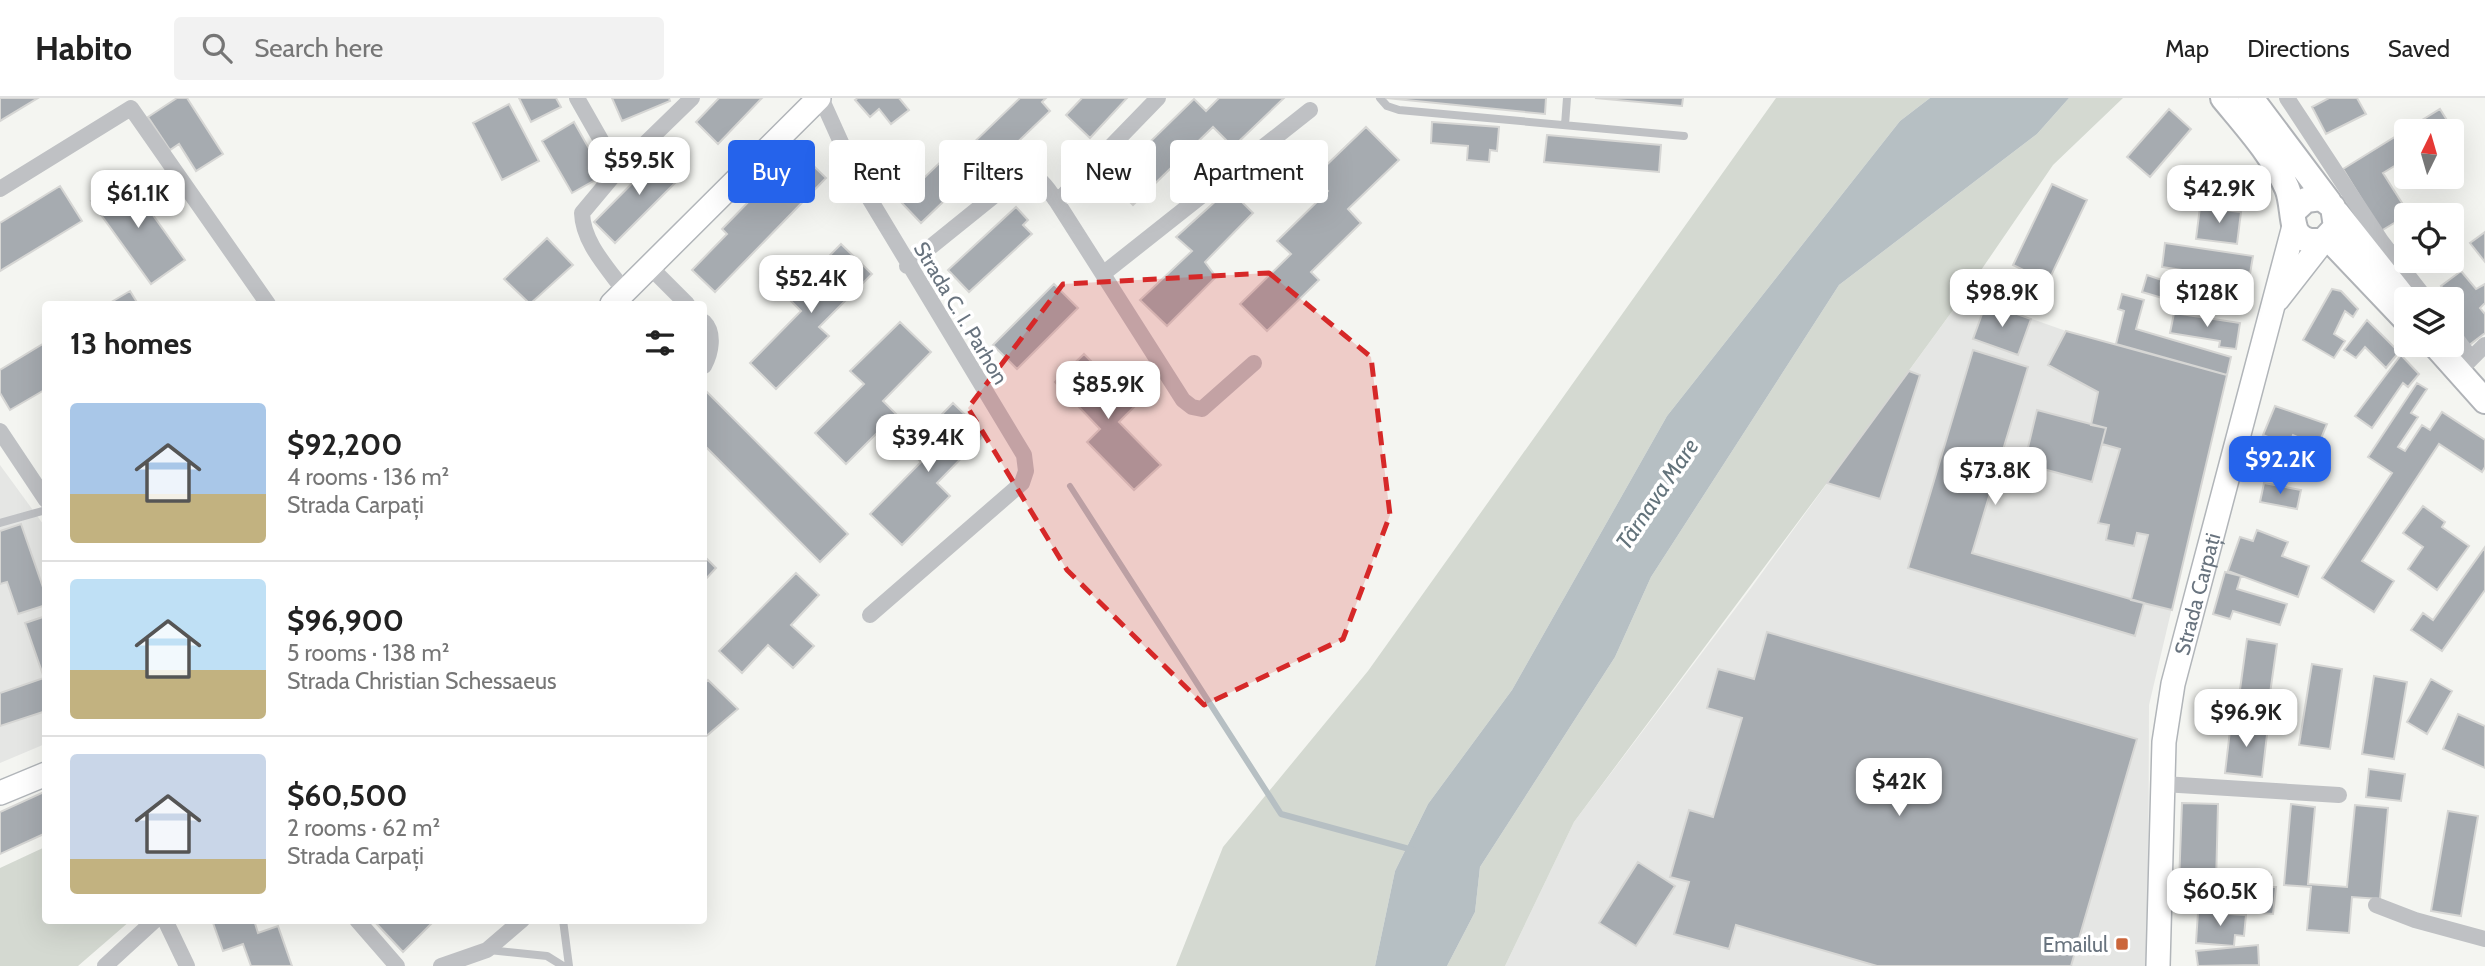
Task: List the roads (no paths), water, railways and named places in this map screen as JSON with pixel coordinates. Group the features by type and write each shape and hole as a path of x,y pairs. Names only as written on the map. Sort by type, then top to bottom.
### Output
{"main road":[{"path":"2223,98 2271,160 2287,189 2294,219 2305,240 2326,239 2336,227 2333,208 2321,198 2306,200 2294,219"},
{"path":"2250,98 2396,287"},
{"path":"2326,239 2394,308"},
{"path":"2457,357 2465,364 2485,401"}],"street":[{"path":"577,98 618,170"},
{"path":"692,98 618,170 582,213 583,227 619,298 820,98"},
{"name":"Strada C. I. Parhon","path":"820,98 857,178 1024,455 1026,471 1022,483 870,615"},
{"path":"2287,98 2381,241 2417,287"},
{"path":"1057,202 1158,99"},
{"path":"0,190 131,108 266,301"},
{"path":"1104,274 1310,110"},
{"path":"908,266 1016,177 1027,174 1039,178 1057,202 1183,400 1192,407 1202,409 1254,363"},
{"name":"Strada Carpați","path":"2158,966 2164,742 2173,684 2294,219"},
{"name":"Strada Carpați","path":"2270,310 2326,239"},
{"path":"651,268 684,301"},
{"path":"707,325 711,347 707,358"},
{"path":"2465,364 2485,345"},
{"path":"0,431 42,493"},
{"path":"0,793 42,776"},
{"path":"2163,784 2339,795"},
{"path":"2376,905 2415,920 2485,939"},
{"path":"105,966 151,924"},
{"path":"167,924 187,966"},
{"path":"360,924 397,966"},
{"path":"441,966 486,950 517,924"}],"lane":[{"path":"1380,98 1387,106 1399,110 1684,136"},
{"path":"1565,125 1567,98"},
{"path":"0,523 42,511"},
{"path":"564,924 569,966"},
{"path":"486,950 547,956 563,966"}],"water":[{"name":"Târnava Mare","path":"1930,98 2069,98 2037,134 1839,285 1651,577 1615,657 1480,867 1475,912 1447,966 1375,966 1395,871 1428,804 1512,690 1667,416 1900,121"}],"waterway":[{"path":"1070,486 1281,814 1413,850"}],"place":[{"name":"Emailul","path":"2122,944"}]}
